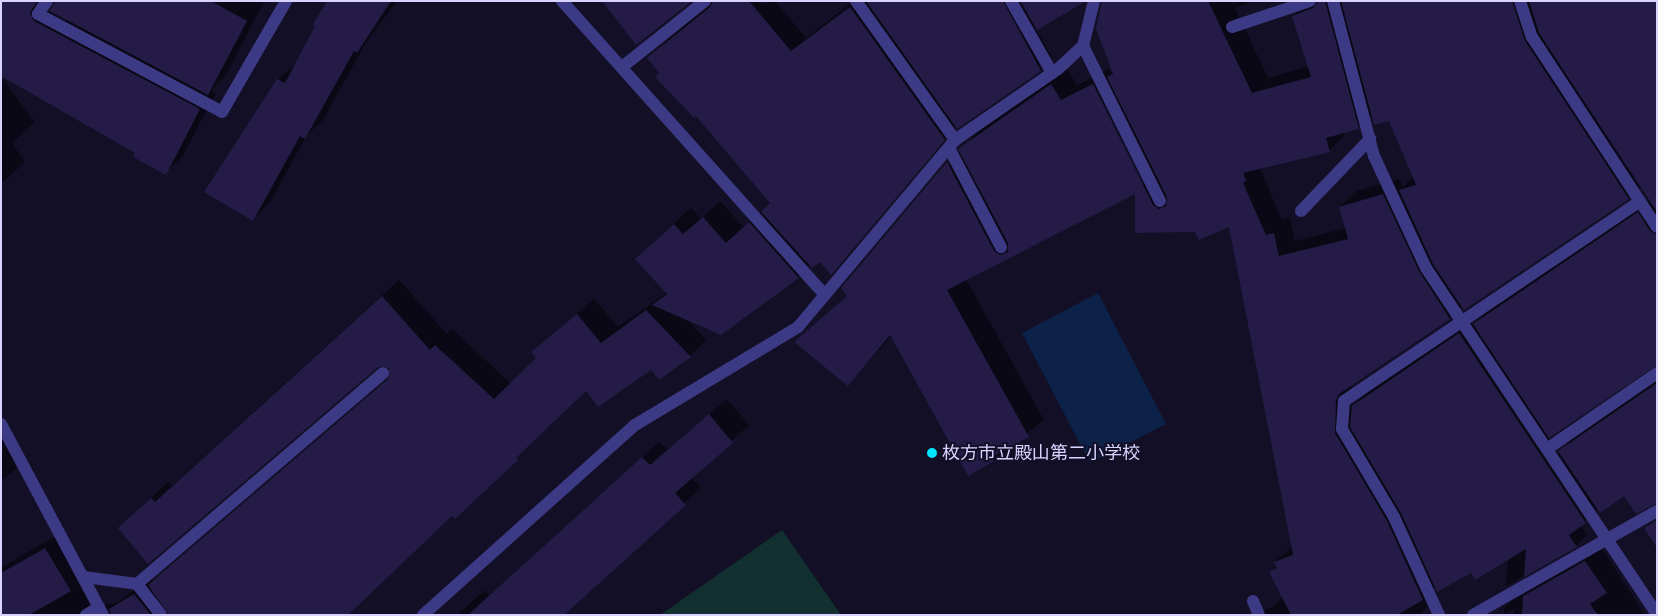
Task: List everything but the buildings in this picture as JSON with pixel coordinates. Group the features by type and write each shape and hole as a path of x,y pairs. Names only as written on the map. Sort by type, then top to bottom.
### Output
{"street":[{"path":"47,1 38,14 222,112 286,1"},
{"path":"562,1 825,295"},
{"path":"622,68 705,1"},
{"path":"856,1 952,144 1001,246"},
{"path":"1011,1 1052,74"},
{"path":"423,615 635,425 798,327 952,144 1052,74 1083,46 1094,1"},
{"path":"1232,27 1310,1"},
{"path":"1332,1 1374,156 1426,268 1657,614"},
{"path":"1520,1 1532,37 1657,227"},
{"path":"1083,46 1160,201"},
{"path":"1301,210 1370,139"},
{"path":"1439,615 1394,517 1342,429 1344,401 1460,320 1640,201"},
{"path":"137,584 383,373"},
{"path":"1547,449 1657,374"},
{"path":"1,424 101,611 86,615"},
{"path":"1473,615 1609,540 1657,511"},
{"path":"84,577 137,584 161,615"},
{"path":"1253,601 1259,615"}],"green space":[{"path":"782,530 841,615 660,615"}],"water":[{"path":"1098,293 1166,424 1090,463 1022,333"}],"place":[{"name":"枚方市立殿山第二小学校","path":"932,453"}]}
